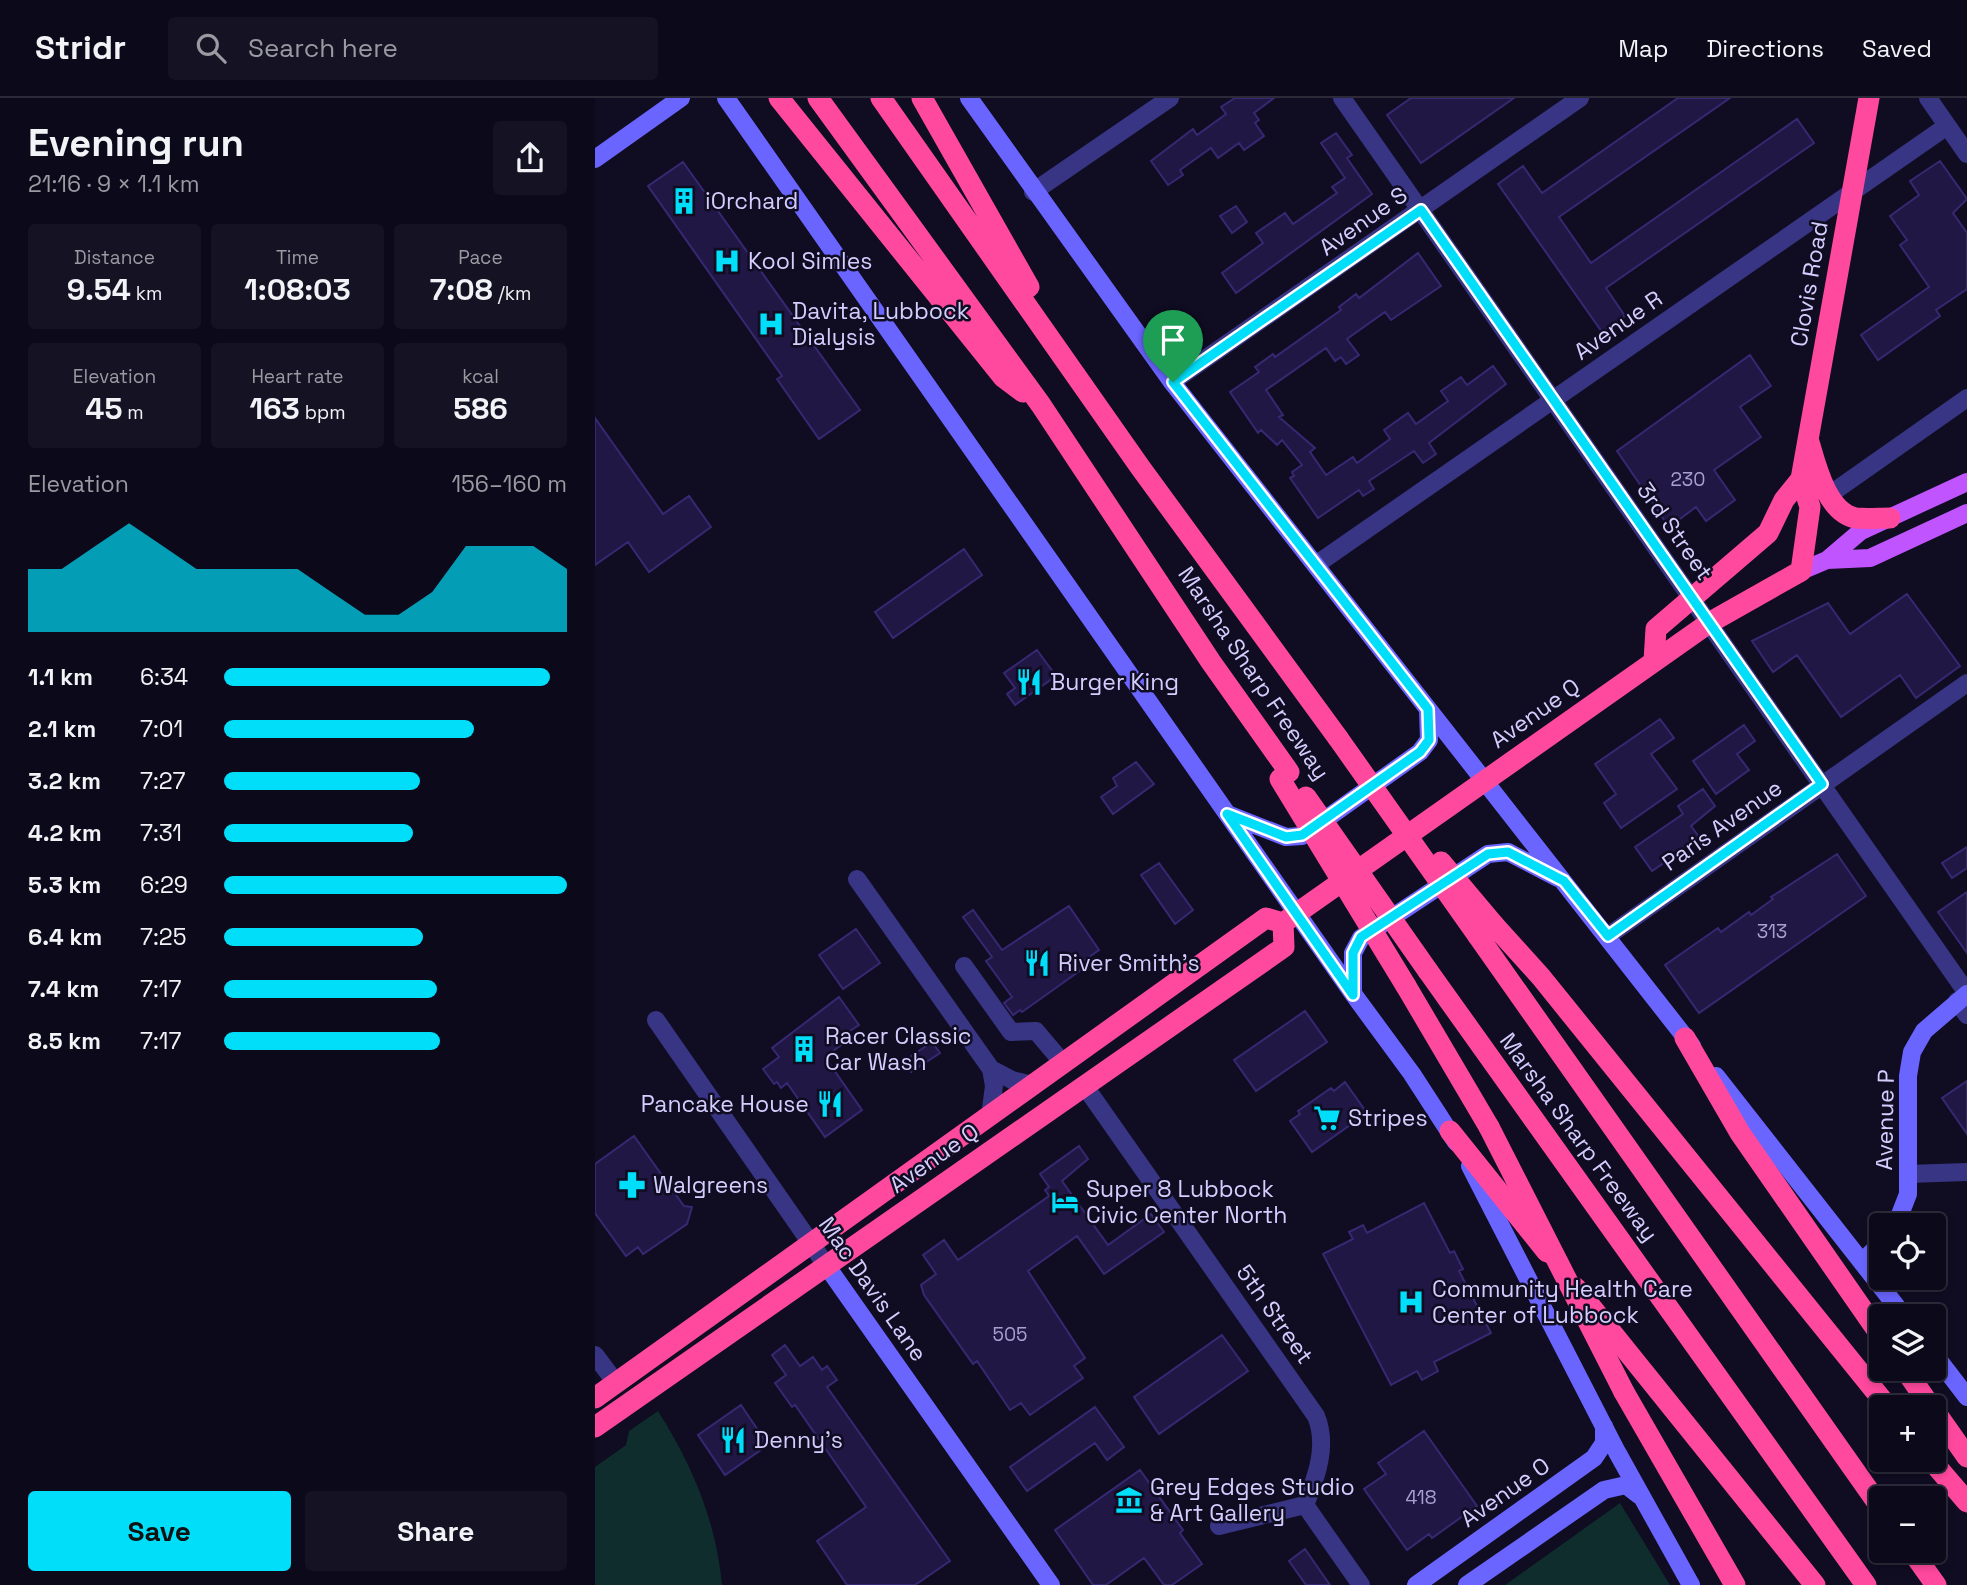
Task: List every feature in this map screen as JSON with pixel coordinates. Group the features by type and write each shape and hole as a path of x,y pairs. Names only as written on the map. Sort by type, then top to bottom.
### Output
{"highway":[{"path":"779,98 1003,377 1041,405"},
{"name":"Marsha Sharp Freeway","path":"818,98 1041,405 1284,775 1428,971 1866,1585"},
{"name":"Marsha Sharp Freeway","path":"881,98 1090,395 1338,738 1486,930 1869,1490"},
{"path":"922,98 1090,395"},
{"name":"Clovis Road","path":"1801,571 1809,507 1801,480 1868,98"},
{"path":"1808,437 1829,495 1836,506 1850,516 1890,518"},
{"name":"Clovis Road","path":"1654,661 1656,629 1768,533 1784,500 1801,480"},
{"name":"Avenue Q","path":"595,1398 813,1245 1266,918 1290,918 1709,623 1801,571"},
{"path":"1284,775 1489,1127 1624,1392 1735,1585"},
{"name":"Avenue Q","path":"595,1427 1284,947 1290,918"},
{"path":"1486,930 1550,988 1878,1395"},
{"path":"1685,1038 1740,1133 1869,1319"},
{"path":"1450,1131 1815,1585"},
{"path":"1946,1427 1967,1457"},
{"path":"1941,1472 1967,1502"},
{"path":"1920,1563 1936,1585"}],"main road":[{"path":"595,159 681,98"},
{"path":"726,98 1227,814 1290,918 1353,995 1450,1131 1641,1497 1691,1585"},
{"path":"969,98 1033,192 1173,382 1317,564 1483,783 1608,936 1895,1304"},
{"name":"Avenue Q","path":"1801,571 1827,560 1861,531 1967,482"},
{"name":"Avenue Q","path":"1827,560 1870,558 1967,513"},
{"path":"1227,814 1286,837 1302,835 1420,752 1429,740 1428,709"},
{"path":"1353,995 1353,953 1361,937 1488,854 1508,852 1564,881"},
{"name":"Avenue P","path":"1901,1213 1908,1194 1908,1076 1912,1052 1924,1031 1965,1001"},
{"path":"1862,1262 1869,1255"},
{"name":"Mac Davis Lane","path":"826,1265 1051,1585"},
{"path":"1946,1370 1967,1397"},
{"name":"Avenue O","path":"1416,1585 1594,1458 1604,1443 1604,1426"},
{"path":"1467,1585 1604,1490 1626,1485 1641,1497"}],"street":[{"path":"1033,192 1170,98"},
{"name":"3rd Street","path":"1342,98 1822,784 1965,1001"},
{"name":"Avenue S","path":"1173,382 1580,98"},
{"path":"1928,98 1967,154"},
{"name":"Avenue R","path":"1317,564 1947,126"},
{"path":"1829,495 1967,398"},
{"name":"Paris Avenue","path":"1608,936 1967,683"},
{"path":"856,879 991,1069 994,1086 990,1116"},
{"path":"964,966 1011,1032 1036,1031 1063,1063"},
{"name":"Mac Davis Lane","path":"656,1020 826,1265"},
{"path":"991,1069 1012,1080 1033,1085"},
{"name":"5th Street","path":"1084,1085 1316,1416 1323,1432 1317,1475 1305,1505"},
{"path":"1908,1174 1967,1172"},
{"path":"595,1355 616,1383"},
{"path":"1219,1526 1305,1505 1361,1585"}],"green space":[{"path":"658,1411 692,1473 700,1494 714,1538 722,1585 595,1585 595,1467 626,1445 629,1431"},
{"path":"1620,1503 1670,1585 1505,1585"}],"building":[{"path":"1235,98 1274,98 1254,113 1259,120 1255,123 1264,136 1244,150 1239,143 1218,158 1211,148 1180,170 1183,175 1168,185 1151,161 1193,129 1197,135 1226,114 1221,107"},
{"path":"1411,98 1514,98 1421,163 1387,115"},
{"path":"1678,98 1730,98 1559,217 1591,263 1797,119 1814,143 1606,288 1625,316 1602,332 1498,184 1523,166 1542,193"},
{"path":"1336,133 1352,155 1347,158 1372,194 1236,293 1222,273 1263,243 1256,233 1285,213 1293,224 1337,193 1332,187 1345,178 1321,143"},
{"path":"1940,161 1967,199 1953,213 1967,233 1967,289 1936,310 1940,316 1878,360 1861,335 1929,287 1900,245 1907,240 1890,216 1919,195 1910,181"},
{"path":"683,162 860,410 819,439 777,379 782,376 648,186"},
{"path":"1236,206 1247,222 1232,233 1220,216"},
{"path":"1418,253 1441,286 1391,320 1385,312 1347,339 1359,355 1346,364 1341,357 1335,361 1326,348 1266,390 1283,415 1279,417 1315,448 1310,452 1326,475 1353,457 1357,463 1390,439 1384,430 1408,413 1416,424 1448,401 1441,391 1461,377 1467,385 1493,366 1506,384 1429,443 1436,454 1423,463 1414,451 1369,481 1374,489 1363,496 1359,490 1318,518 1290,478 1294,476 1292,472 1302,465 1282,440 1277,445 1261,430 1258,433 1230,392 1259,372 1255,367 1273,354 1275,357 1341,310 1339,307 1356,294 1359,298"},
{"path":"1750,355 1771,386 1740,407 1761,437 1714,470 1735,500 1706,521 1696,507 1669,527 1617,451"},
{"path":"595,418 663,514 689,496 711,527 649,572 628,542 595,565"},
{"path":"964,549 982,575 893,638 875,612"},
{"path":"1907,594 1960,666 1916,698 1900,675 1841,717 1797,655 1773,672 1752,641 1828,603 1850,634"},
{"name":"Burger King","path":"1037,650 1056,676 1015,705 1007,694 1015,688 1004,673"},
{"path":"1660,719 1674,738 1651,754 1677,789 1621,828 1604,803 1616,794 1595,764"},
{"path":"1744,725 1755,741 1737,754 1749,770 1716,794 1693,761"},
{"path":"1136,762 1154,784 1113,814 1101,797 1117,786 1113,778"},
{"path":"1703,789 1715,806 1691,826 1700,838 1652,871 1635,847 1683,814 1678,806"},
{"path":"1967,847 1967,868 1952,878 1942,863"},
{"path":"1837,854 1866,896 1699,1013 1665,965 1718,928 1721,932 1749,912 1751,915 1773,899 1771,897"},
{"path":"1159,863 1193,910 1175,924 1141,875"},
{"path":"1967,892 1967,953 1938,912"},
{"name":"River Smith's","path":"1069,906 1099,950 1085,960 1088,965 1022,1012 1020,1010 1013,1015 1004,1003 1012,997 986,961 992,957 963,917 973,910 1002,950"},
{"path":"856,929 880,963 843,989 819,955"},
{"path":"839,997 859,1025 844,1035 848,1040 825,1057 862,1110 825,1137 787,1083 781,1088 777,1082 774,1084 763,1069 779,1057 772,1048"},
{"path":"1305,1011 1327,1042 1256,1091 1234,1060"},
{"path":"932,1042 940,1053 911,1072 904,1061"},
{"path":"1967,1081 1967,1134 1942,1098"},
{"name":"Stripes","path":"1345,1082 1367,1113 1312,1152 1290,1121 1300,1114 1298,1111 1331,1088 1334,1091"},
{"name":"Walgreens","path":"634,1136 684,1206 692,1207 687,1224 643,1254 638,1247 626,1256 595,1213 595,1164"},
{"path":"1079,1146 1088,1159 1062,1181 1108,1245 1151,1214 1164,1232 1104,1274 1077,1236 1028,1271 1085,1358 1074,1366 1083,1378 1030,1415 1021,1403 1010,1410 977,1361 973,1364 924,1295 921,1285 936,1274 923,1255 944,1240 958,1260 1049,1196 1045,1190 1049,1187 1040,1174"},
{"name":"Community Health Care Center of Lubbock","path":"1424,1203 1450,1253 1454,1251 1463,1269 1459,1271 1491,1333 1434,1362 1438,1371 1422,1380 1417,1371 1391,1385 1323,1254 1353,1239 1349,1232 1363,1225 1367,1233"},
{"path":"1222,1335 1248,1371 1159,1434 1134,1397"},
{"path":"785,1345 800,1366 813,1357 822,1370 827,1366 837,1380 827,1387 950,1561 915,1585 847,1585 817,1541 866,1507 795,1405 792,1407 775,1383 786,1375 772,1355"},
{"name":"Denny's","path":"741,1405 768,1445 725,1475 698,1435"},
{"path":"1095,1407 1124,1447 1107,1460 1095,1443 1027,1491 1010,1467"},
{"path":"1424,1431 1477,1506 1432,1538 1429,1534 1407,1550 1364,1489 1386,1474 1378,1463"},
{"name":"Grey Edges Studio & Art Gallery","path":"1140,1470 1183,1530 1180,1533 1202,1564 1172,1585 1164,1585 1144,1558 1106,1585 1093,1585 1055,1530"},
{"path":"1305,1549 1330,1585 1306,1585 1289,1561"}],"place":[{"name":"iOrchard","path":"684,201"},
{"name":"Kool Simles","path":"727,261"},
{"name":"Davita, Lubbock Dialysis","path":"771,324"},
{"name":"Burger King","path":"1029,682"},
{"name":"River Smith's","path":"1037,963"},
{"name":"Racer Classic Car Wash","path":"804,1049"},
{"name":"Pancake House","path":"830,1104"},
{"name":"Stripes","path":"1327,1118"},
{"name":"Walgreens","path":"632,1185"},
{"name":"Super 8 Lubbock Civic Center North","path":"1065,1202"},
{"name":"Community Health Care Center of Lubbock","path":"1411,1302"},
{"name":"Denny's","path":"733,1440"},
{"name":"Grey Edges Studio & Art Gallery","path":"1129,1500"}],"route":[{"path":"1421,210 1822,784 1608,936 1564,881 1508,852 1488,854 1361,937 1353,953 1353,995 1227,814 1286,837 1302,835 1411,762 1429,740 1431,727 1428,709 1173,382 1421,210"}]}
